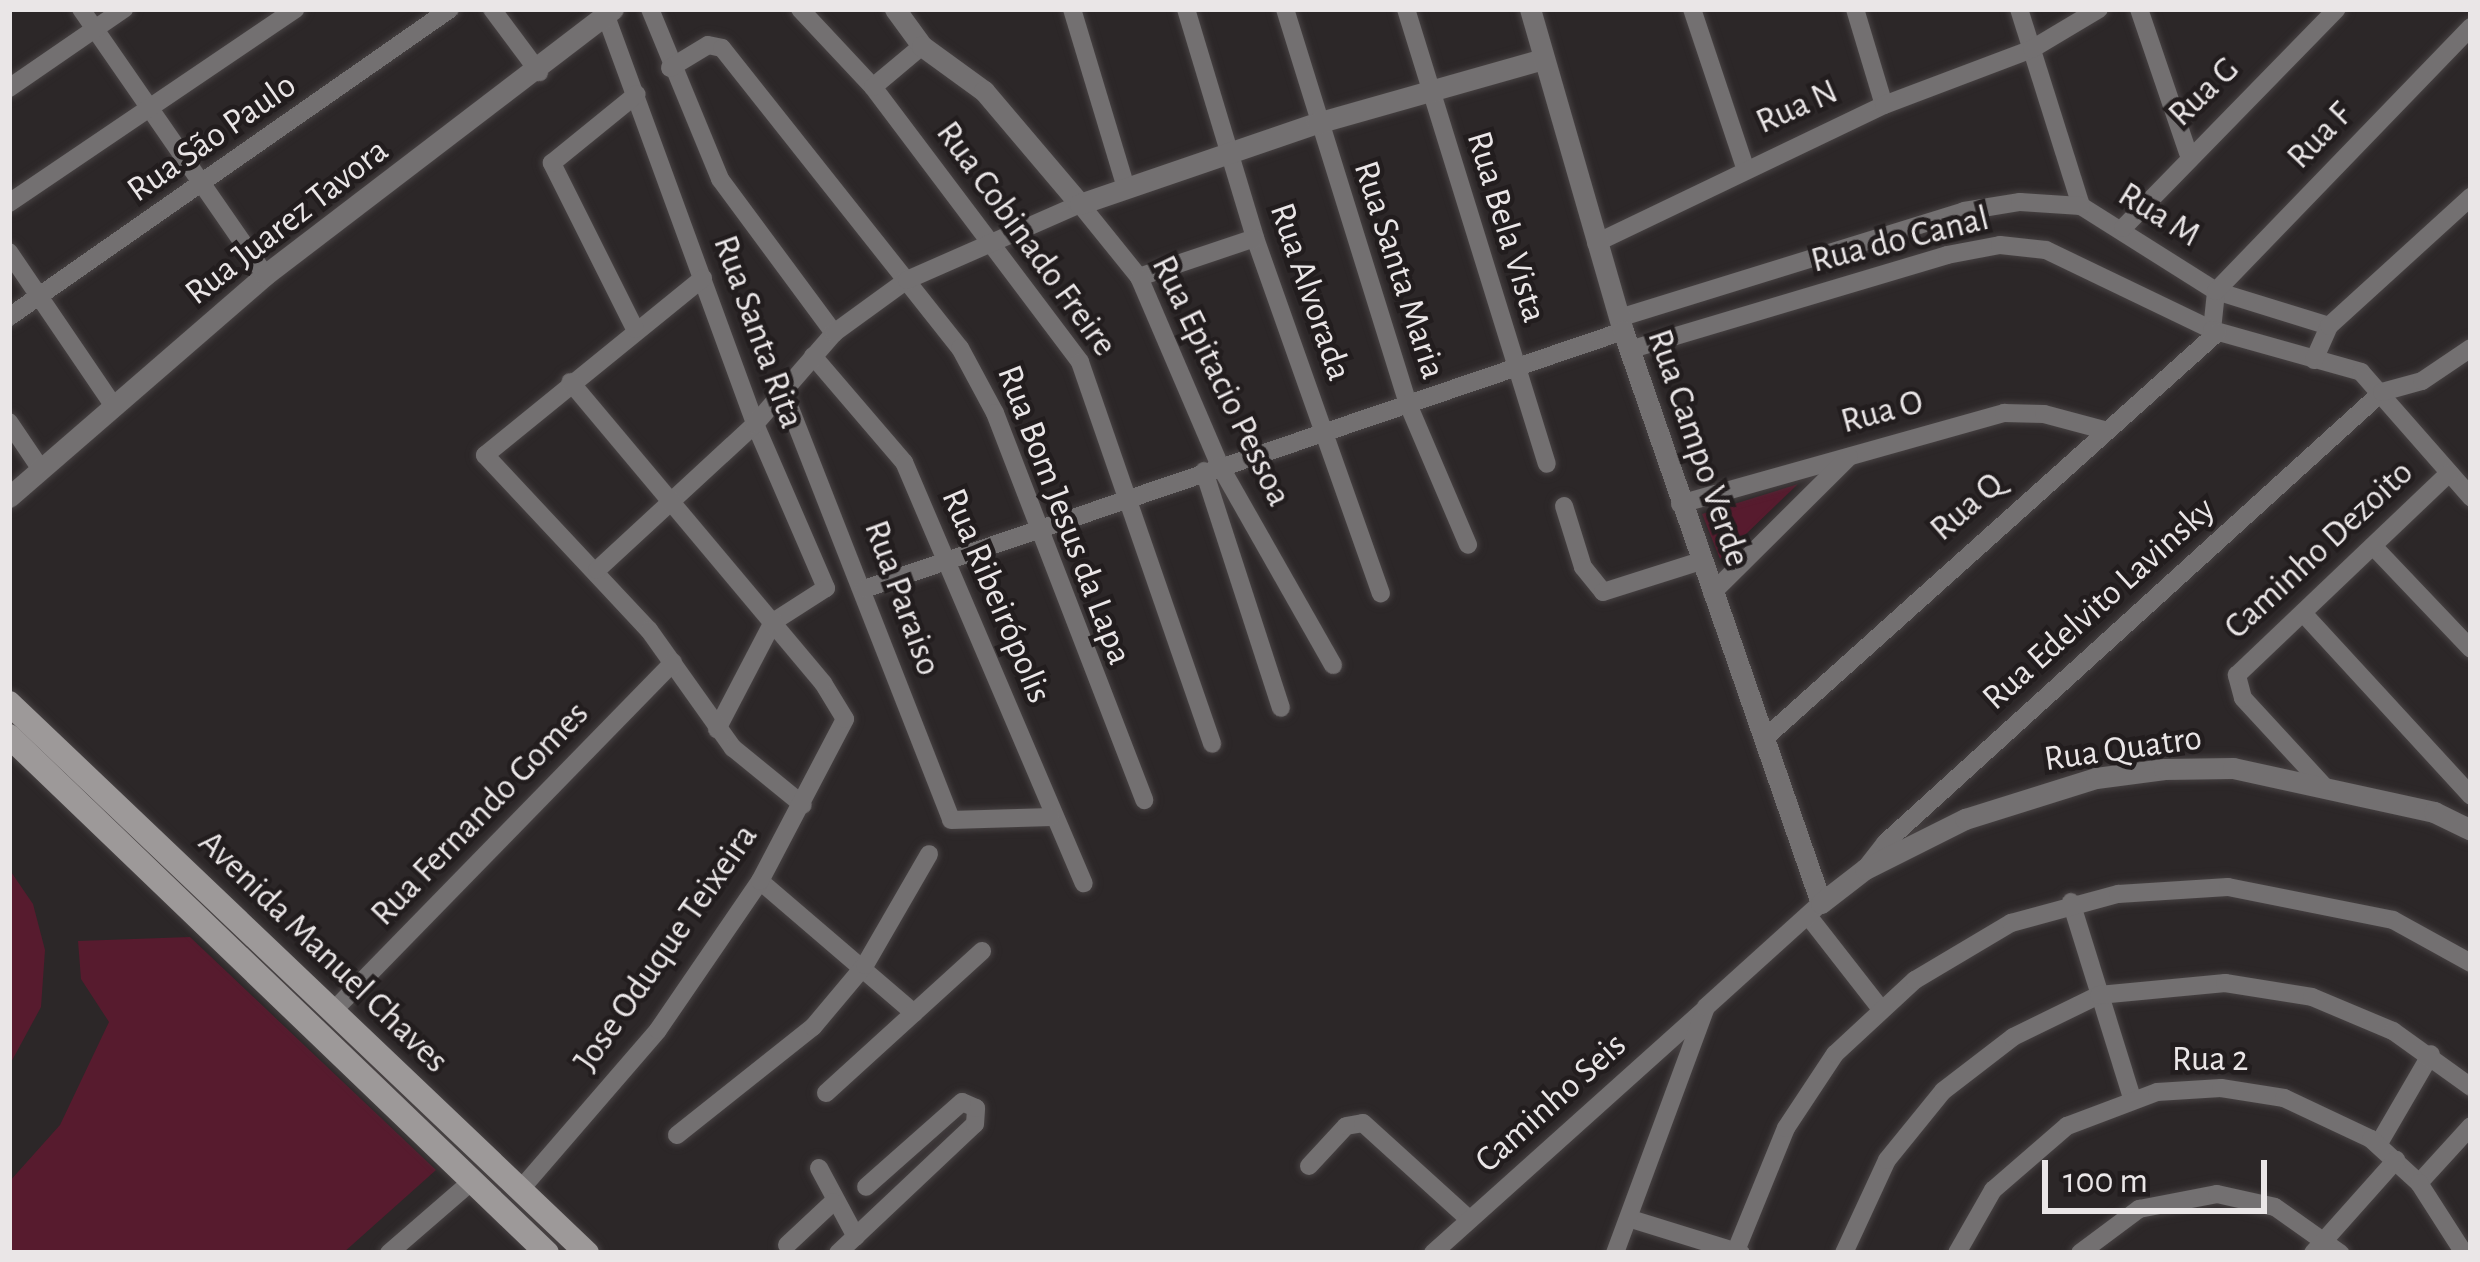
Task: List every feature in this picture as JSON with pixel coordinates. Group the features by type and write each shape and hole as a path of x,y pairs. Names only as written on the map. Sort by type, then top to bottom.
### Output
{"main road":[{"name":"Avenida Manuel Chaves","path":"9,703 587,1253"},
{"name":"Avenida Manuel Chaves","path":"9,736 547,1253"}],"street":[{"path":"80,9 265,274"},
{"path":"9,88 124,9"},
{"path":"9,203 152,112 296,9"},
{"name":"Rua São Paulo","path":"9,317 202,188 449,9"},
{"path":"492,9 538,72"},
{"path":"650,9 670,68 720,179 835,333"},
{"name":"Rua Cobinado Freire","path":"800,9 873,87 1080,362 1131,496 1212,744"},
{"name":"Rua Epitacio Pessoa","path":"895,9 922,46 984,91 1139,277 1212,469 1333,665"},
{"path":"1072,9 1126,188"},
{"name":"Rua Alvorada","path":"1186,9 1256,238 1382,593"},
{"name":"Rua Santa Maria","path":"1285,9 1408,404 1468,544"},
{"name":"Rua Bela Vista","path":"1406,9 1547,464"},
{"name":"Rua Campo Verde","path":"1530,9 1623,333 1765,738 1815,910"},
{"path":"1692,9 1745,167"},
{"path":"1855,9 1884,105"},
{"name":"Rua M","path":"2019,9 2080,206 2123,228 2216,291 2329,326"},
{"name":"Rua N","path":"1596,243 1745,167 1884,105 2032,50 2099,9"},
{"path":"2139,9 2188,153"},
{"name":"Rua G","path":"2123,228 2188,153 2337,9"},
{"name":"Rua Juarez Tavora","path":"9,497 265,274 538,72 611,12"},
{"name":"Rua Santa Rita","path":"611,12 703,278 771,407 826,588 773,622"},
{"name":"Rua F","path":"2216,291 2471,27"},
{"name":"Rua Bom Jesus da Lapa","path":"670,68 717,45 907,280 980,383 1040,525 1144,800"},
{"path":"873,87 922,46"},
{"path":"596,570 771,407 835,333 907,280 989,238 1126,188 1317,123 1543,59"},
{"path":"635,329 552,163 637,94"},
{"path":"2314,360 2329,326 2471,197"},
{"name":"Rua do Canal","path":"1623,333 1964,211 2020,202 2080,206"},
{"path":"1139,277 1256,238"},
{"name":"Rua do Canal","path":"1623,333 2000,244 2084,262 2215,331 2361,372 2382,392"},
{"path":"9,252 113,405"},
{"path":"703,278 485,455 596,570 674,662 717,729 802,805"},
{"path":"2215,331 2216,291"},
{"name":"Rua Q","path":"1765,738 2215,331"},
{"path":"864,590 947,557 1515,364 1623,333"},
{"path":"2471,348 2422,381 2382,392 2471,497"},
{"name":"Rua Ribeirópolis","path":"814,356 893,443 947,557 1051,817 1084,883"},
{"path":"570,382 773,622 717,729"},
{"name":"Rua Edelvito Lavinsky","path":"1865,869 1885,843 2382,392"},
{"name":"Rua Paraiso","path":"771,407 864,590 958,824 1051,817"},
{"name":"Rua O","path":"1680,504 2004,413 2044,414 2104,430"},
{"path":"9,422 40,468"},
{"path":"1712,593 1852,454"},
{"path":"1212,469 1281,708"},
{"name":"Caminho Dezoito","path":"2325,787 2237,686 2242,667 2449,473"},
{"path":"1564,506 1583,567 1603,592 1701,561"},
{"path":"2373,546 2471,649"},
{"path":"2302,613 2471,796"},
{"name":"Jose Oduque Teixeira","path":"520,1190 658,1030 760,880 842,729 836,699 773,622"},
{"name":"Rua Fernando Gomes","path":"333,1011 674,662"},
{"name":"Rua Quatro","path":"1815,910 1865,869 1965,819 2096,778 2233,768 2434,812 2471,830"},
{"path":"677,1135 774,1062 865,965 929,854"},
{"path":"760,880 865,965 914,1013"},
{"path":"1631,1219 1737,1252 1800,1102 1881,1009 2011,923 2071,902 2173,885 2286,892 2393,920 2471,963"},
{"path":"2071,902 2132,1099"},
{"path":"1815,910 1881,1009"},
{"name":"Caminho Seis","path":"1440,1251 1815,910"},
{"path":"826,1093 982,951"},
{"path":"1844,1253 1887,1160 1943,1090 2013,1037 2099,995 2181,984 2269,988 2354,1012 2431,1054 2471,1086"},
{"name":"Caminho Seis","path":"1615,1253 1706,1007"},
{"path":"2378,1145 2431,1054"},
{"name":"Rua 2","path":"1957,1253 1974,1216 2015,1166 2067,1126 2132,1099 2188,1088 2253,1091 2315,1108 2378,1145 2419,1183 2464,1253"},
{"path":"838,1253 975,1124 978,1111 962,1102 866,1187"},
{"path":"1309,1166 1346,1126 1363,1124 1469,1220"},
{"path":"2419,1183 2471,1126"},
{"path":"2080,1253 2121,1218 2197,1194 2256,1200 2326,1248 2396,1160"},
{"path":"819,1168 856,1238"},
{"path":"389,1253 471,1182"},
{"path":"787,1245 833,1202"}],"shaded area":[{"path":"1798,484 1720,559 1702,514"},
{"path":"9,869 33,904 45,950 41,1007 9,1066"},
{"path":"190,937 436,1170 343,1253 9,1253 9,1182 60,1125 109,1022 81,979 78,941"}]}
